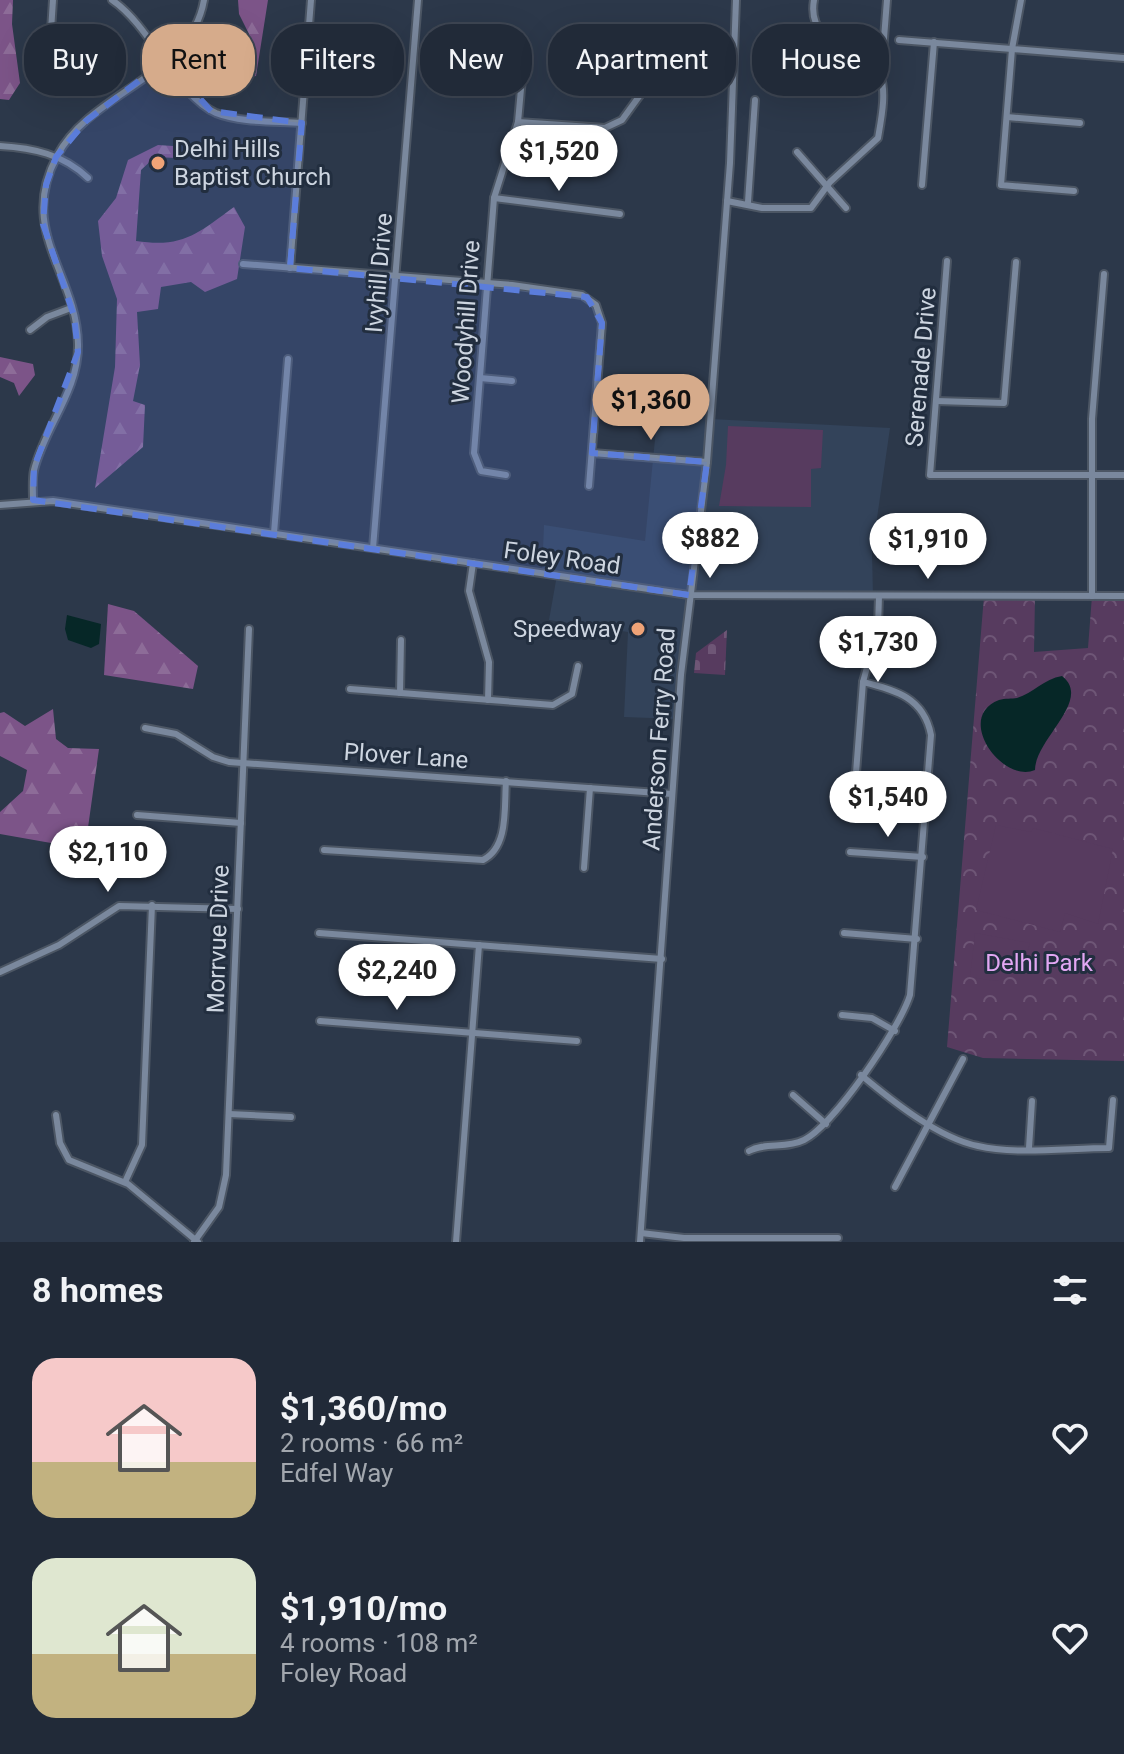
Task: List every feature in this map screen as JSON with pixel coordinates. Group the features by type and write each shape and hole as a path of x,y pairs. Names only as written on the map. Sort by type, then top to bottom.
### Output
{"street":[{"path":"51,24 53,0"},
{"path":"112,0 142,29"},
{"path":"195,24 204,0"},
{"path":"290,268 311,0"},
{"name":"Ivyhill Drive","path":"373,548 418,0"},
{"name":"Anderson Ferry Road","path":"640,1242 689,595 707,462 727,201 736,0"},
{"path":"814,0 819,24"},
{"path":"885,24 887,0"},
{"path":"1021,0 1012,49 1001,185 1074,191"},
{"path":"899,40 1124,58"},
{"path":"922,185 934,42"},
{"path":"33,500 34,467 77,363 78,341 71,308 48,248 43,224 46,185 56,157 86,121 142,78"},
{"path":"194,96 211,111 229,117 302,123"},
{"name":"Woodyhill Drive","path":"506,475 486,474 474,459 494,198 518,122 520,96"},
{"path":"518,122 605,128 622,120 639,96"},
{"path":"727,201 748,202 762,208 811,208 878,138 882,96"},
{"path":"748,202 755,100"},
{"path":"1007,117 1080,123"},
{"path":"0,146 35,149 56,157 88,178"},
{"path":"797,152 846,208"},
{"path":"494,198 620,214"},
{"name":"Serenade Drive","path":"947,261 930,475 1124,475"},
{"path":"936,401 1004,403 1016,262"},
{"path":"243,264 487,283 582,295 599,309 602,323 589,486"},
{"path":"1092,596 1093,408 1104,274"},
{"path":"30,330 47,317 71,308"},
{"path":"274,533 288,359"},
{"path":"480,378 512,381"},
{"path":"592,453 707,462"},
{"name":"Foley Road","path":"0,505 33,500 689,595 1124,596"},
{"path":"473,563 469,591 489,662 488,700"},
{"path":"856,773 863,682 878,627 879,596"},
{"name":"Morrvue Drive","path":"196,1241 214,1217 223,1196 249,629"},
{"path":"400,693 401,640"},
{"path":"350,689 559,703 575,689 578,666"},
{"path":"749,1151 798,1143 826,1124 895,1031 910,995 923,857 931,743 929,727 923,712 905,695 863,682"},
{"name":"Plover Lane","path":"145,728 176,734 221,760 672,794"},
{"path":"324,850 483,860 497,850 501,839 506,781"},
{"path":"584,868 590,788"},
{"path":"137,815 241,823"},
{"path":"850,852 923,857"},
{"path":"0,972 59,945 111,909 128,904 238,909"},
{"path":"125,1182 142,1145 152,905"},
{"path":"319,933 662,959"},
{"path":"844,933 917,939"},
{"path":"456,1242 479,945"},
{"path":"842,1015 872,1018 895,1031"},
{"path":"320,1021 577,1041"},
{"path":"895,1187 963,1059"},
{"path":"861,1075 894,1102 979,1147 1109,1148 1113,1100"},
{"path":"793,1095 826,1124"},
{"path":"1029,1148 1032,1101"},
{"path":"229,1114 291,1117"},
{"path":"56,1115 60,1143 69,1160 125,1182 196,1241"},
{"path":"641,1233 684,1238 838,1238"}],"highlighted area":[{"path":"166,60 211,111 302,123 290,268 587,297 602,323 592,453 707,462 689,595 33,500 34,467 78,352 74,316 43,224 46,185 56,157 86,121"}],"shaded area":[{"path":"658,409 711,412 711,419 890,428 872,553 873,596 689,595 678,719 624,717 628,632 549,620 557,575 542,573 544,525 645,541"},
{"path":"67,615 101,624 99,644 91,648 68,640 65,629"},
{"path":"1062,676 1070,686 1071,696 1037,758 1035,770 1022,772 1009,767 988,747 982,733 981,720 986,708 999,700 1017,698"}],"green space":[{"path":"0,0 13,0 12,24 20,83 9,100 0,99"},
{"path":"238,0 268,0 256,76 255,24 244,24 239,14"},
{"path":"158,145 173,146 177,158 155,157 141,170 136,241 166,242 189,237 234,207 245,227 237,279 205,292 191,282 161,287 158,309 137,312 140,365 133,401 145,405 143,447 95,488 115,367 117,299 102,256 98,221 116,198 128,160"},
{"path":"0,357 33,364 35,375 19,396 14,383 0,377"},
{"path":"728,426 823,430 821,468 811,469 811,507 719,506"},
{"name":"Delhi Park","path":"984,596 1035,596 1034,652 1088,648 1092,596 1124,596 1124,1061 983,1058 947,1047"},
{"path":"108,604 134,611 198,666 193,689 104,675"},
{"path":"727,630 725,675 694,673 696,653"},
{"path":"53,709 56,739 68,748 99,749 85,849 0,834 0,812 23,791 27,770 0,756 0,713 4,712 25,726"},
{"path":"996,825 1031,832 1033,828 1113,849 1098,924 1065,913 1060,932 976,910"},
{"path":"975,933 1030,943 1021,972 996,981 970,977"}],"place":[{"name":"Delhi Hills Baptist Church","path":"158,163"},
{"name":"Speedway","path":"638,629"}]}
